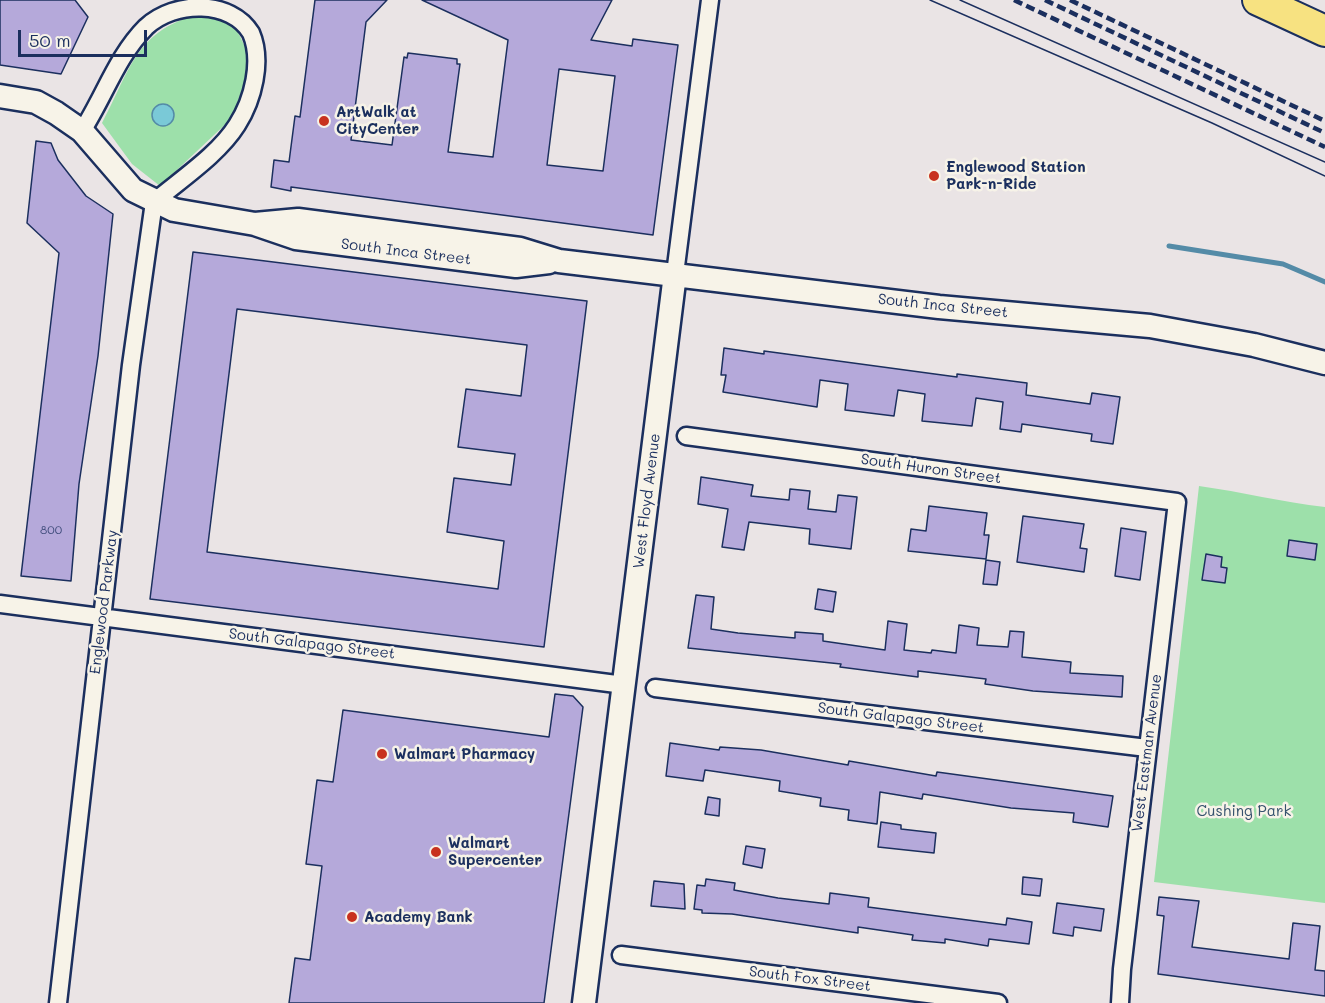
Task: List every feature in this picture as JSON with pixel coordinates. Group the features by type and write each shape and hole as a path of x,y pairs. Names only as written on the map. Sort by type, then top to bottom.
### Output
{"highway":[{"path":"1257,0 1325,31"}],"street":[{"name":"West Floyd Avenue","path":"584,1003 710,0"},
{"path":"82,131 130,46 147,26 167,11 189,3 208,4 225,8 240,17 251,34 256,56 249,102 237,126 218,147 154,202"},
{"name":"South Inca Street","path":"0,96 36,102 82,131 133,190 154,202 193,215 255,224 298,220 520,249 559,261 939,307 1150,326 1254,345 1325,363"},
{"name":"Englewood Parkway","path":"58,1003 131,365 154,202"},
{"name":"South Huron Street","path":"686,436 1177,502"},
{"name":"West Eastman Avenue","path":"1120,1003 1147,748 1177,502"},
{"name":"South Galapago Street","path":"0,604 624,685"},
{"name":"South Galapago Street","path":"655,688 1147,748"},
{"name":"South Fox Street","path":"621,955 998,1003"}],"green space":[{"path":"204,13 224,17 237,30 247,51 247,75 232,118 160,186 132,164 102,123 129,69 149,41 163,29 181,20"},
{"name":"Cushing Park","path":"1199,486 1325,507 1325,903 1154,882"}],"water":[{"path":"163,104 171,107 174,115 171,123 163,126 155,123 152,115 155,107"}],"building":[{"path":"0,0 75,0 88,17 61,74 0,65"},
{"name":"ArtWalk at CityCenter","path":"315,0 387,0 366,22 351,140 392,145 404,57 407,58 408,53 457,59 457,64 460,64 448,152 493,157 508,40 422,0 612,0 591,40 632,46 633,39 678,45 653,235 291,187 291,191 271,187 274,160 289,162 295,116 300,117","holes":["559,69 615,76 603,171 547,165"]},
{"path":"36,141 51,143 58,160 86,196 113,214 98,356 79,484 71,581 21,576 59,253 27,223"},
{"path":"193,252 587,301 544,647 150,599","holes":["237,309 527,345 521,396 466,389 458,447 515,454 511,485 454,478 447,532 504,541 498,589 207,552"]},
{"path":"724,348 764,354 764,351 957,377 957,374 1027,383 1026,395 1090,404 1092,393 1120,397 1113,444 1091,441 1092,434 1022,424 1021,432 1000,429 1003,402 976,398 972,426 922,421 925,394 898,390 894,416 845,410 848,384 820,380 817,407 723,392 726,375 721,375"},
{"path":"701,477 753,485 751,496 789,500 790,489 810,491 808,509 836,512 838,495 857,497 851,549 809,544 810,529 749,522 744,550 722,547 728,509 698,504"},
{"path":"929,506 987,513 984,535 989,535 986,559 908,551 911,529 926,531"},
{"path":"1023,516 1084,524 1080,548 1087,549 1084,572 1017,562"},
{"path":"1121,528 1146,532 1140,580 1115,576"},
{"path":"1289,540 1317,544 1315,560 1287,556"},
{"path":"1206,554 1222,557 1221,567 1227,568 1225,583 1202,580"},
{"path":"986,560 1000,562 997,585 983,584"},
{"path":"818,589 836,592 833,612 815,609"},
{"path":"696,595 714,597 711,629 795,638 795,632 823,634 823,641 885,650 888,621 907,624 904,650 931,653 932,650 956,653 959,625 979,628 977,645 1008,647 1010,631 1024,632 1022,657 1071,662 1070,673 1123,676 1122,697 1033,691 985,684 986,679 918,671 918,677 840,667 841,664 688,648"},
{"name":"Walmart Supercenter","path":"555,694 573,696 583,707 544,1003 289,1003 295,958 310,960 322,866 306,864 317,780 333,782 343,710 549,737"},
{"path":"670,743 719,750 720,747 761,750 848,765 849,761 936,776 937,772 1113,796 1108,827 1073,822 1074,813 1011,808 923,794 922,799 880,792 877,824 848,820 849,810 820,806 821,798 779,791 780,781 705,770 703,781 666,776"},
{"path":"708,797 720,799 719,816 705,814"},
{"path":"881,822 901,825 901,829 936,833 934,853 878,847"},
{"path":"746,846 765,849 762,868 743,864"},
{"path":"1023,877 1042,879 1040,896 1022,894"},
{"path":"706,879 735,883 734,890 778,898 829,904 830,893 869,898 868,907 1006,925 1007,918 1032,922 1029,944 989,939 988,946 945,939 945,943 912,940 913,935 858,927 858,933 732,914 702,913 702,910 694,909 697,885 705,886"},
{"path":"654,881 684,884 685,909 651,906"},
{"path":"1159,897 1199,901 1192,947 1289,959 1293,923 1320,926 1315,970 1325,971 1325,996 1158,974 1164,916 1157,915"},
{"path":"1057,903 1104,909 1101,931 1074,927 1073,936 1053,933"}],"waterway":[{"path":"1169,246 1283,264 1325,282"}],"tram line":[{"path":"930,0 1212,123 1325,176"},
{"path":"960,0 1325,162"}],"railway":[{"path":"1014,0 1325,147"},
{"path":"1045,0 1325,133"},
{"path":"1070,0 1325,121"}],"place":[{"name":"ArtWalk at CityCenter","path":"324,121"},
{"name":"Englewood Station Park-n-Ride","path":"934,176"},
{"name":"Walmart Pharmacy","path":"382,754"},
{"name":"Walmart Supercenter","path":"436,852"},
{"name":"Academy Bank","path":"352,917"}]}
